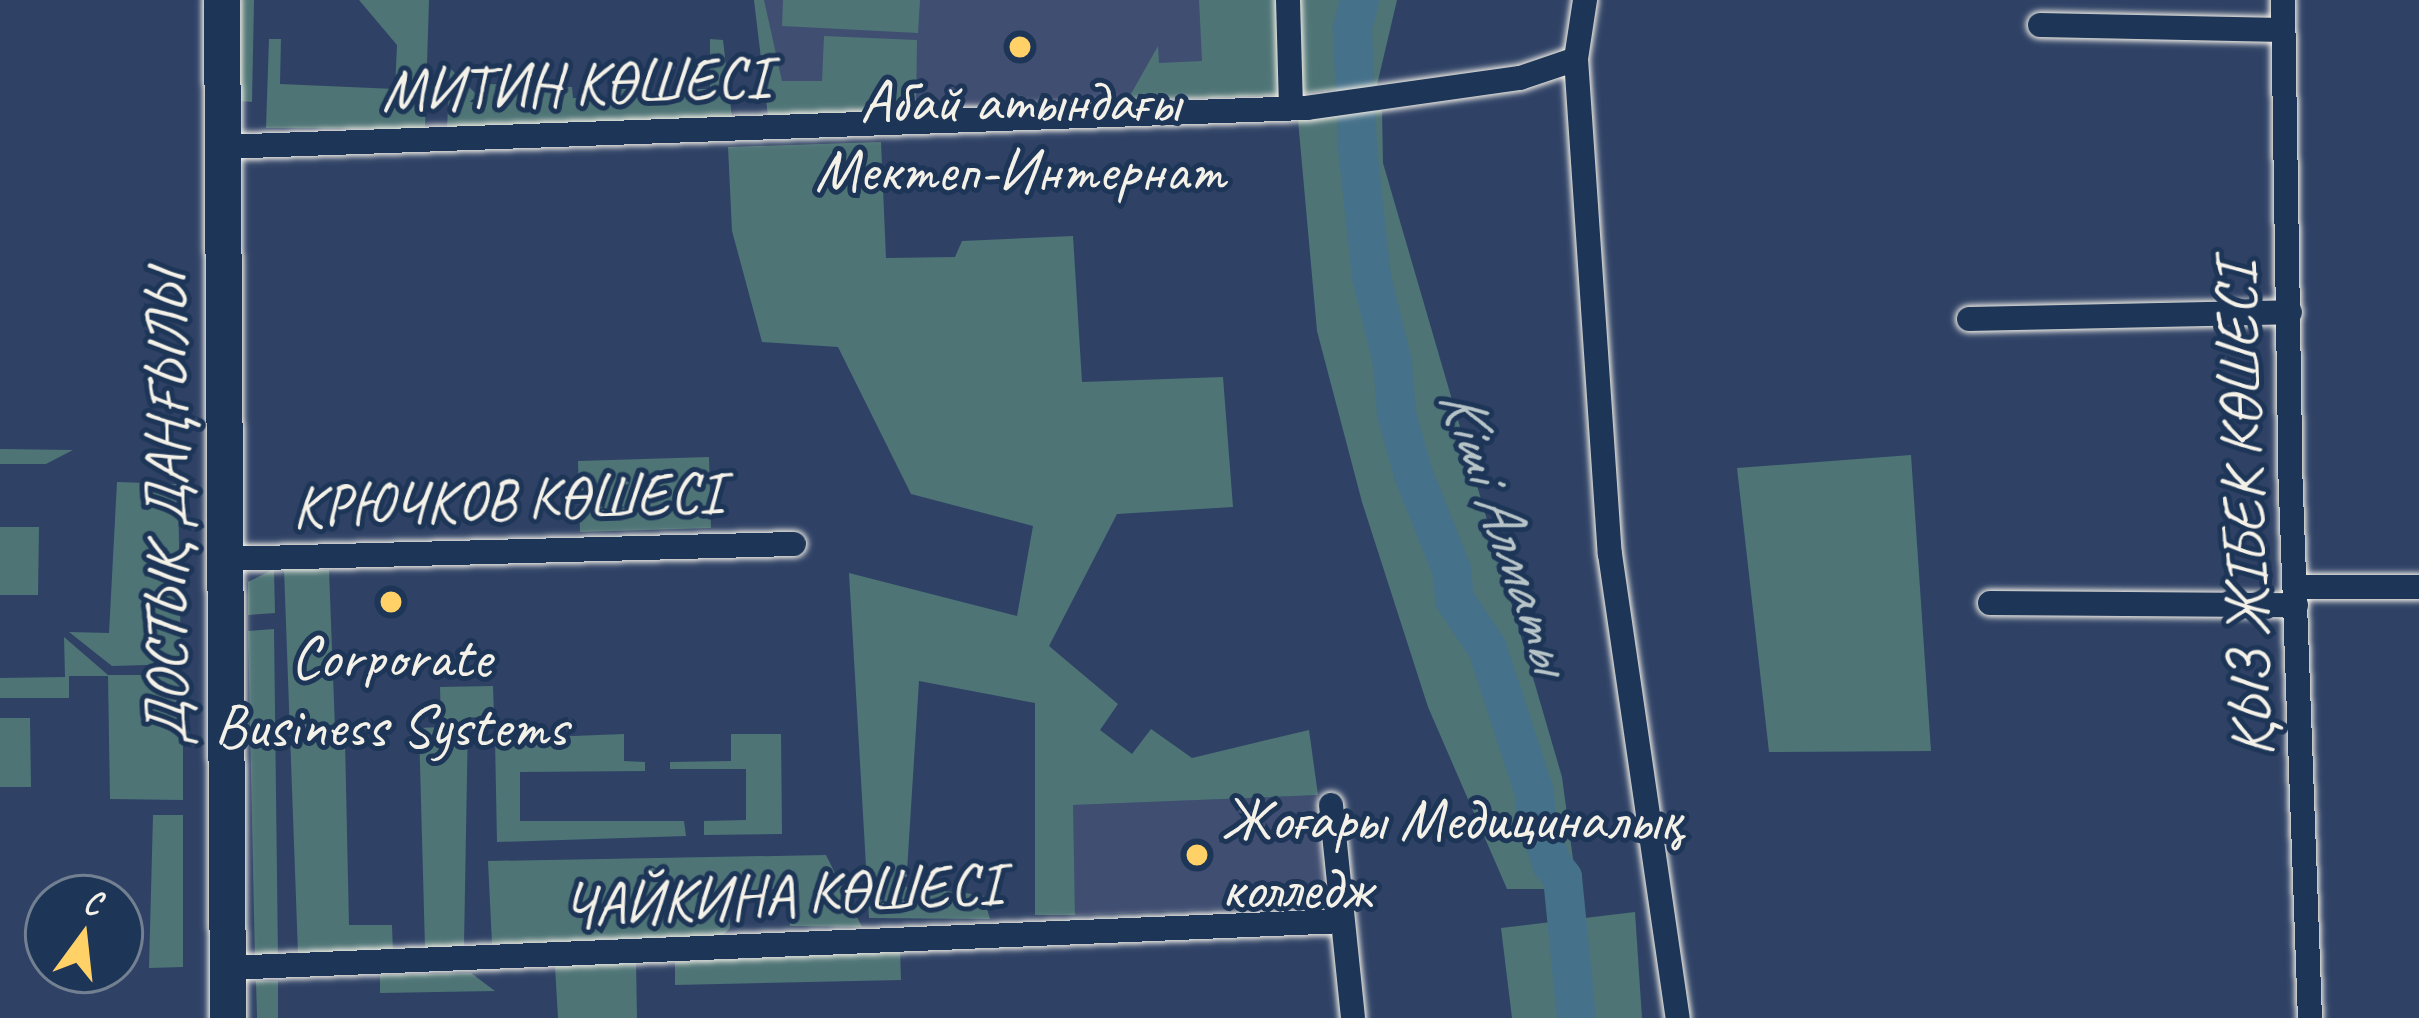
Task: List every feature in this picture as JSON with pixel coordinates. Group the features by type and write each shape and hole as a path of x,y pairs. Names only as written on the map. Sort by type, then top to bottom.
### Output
{"main road":[{"name":"ДОСТЫҚ ДАҢҒЫЛЫ","path":"222,0 228,1018"}],"street":[{"path":"1288,0 1291,108"},
{"path":"1586,0 1576,59 1610,554 1678,1018"},
{"name":"ҚЫЗ ЖІБЕК КӨШЕСІ","path":"2282,0 2310,1018"},
{"path":"2040,25 2283,30"},
{"name":"МИТИН КӨШЕСІ","path":"221,147 1334,106 1520,78 1576,59"},
{"path":"1969,319 2290,312"},
{"name":"КРЮЧКОВ КӨШЕСІ","path":"224,560 794,544"},
{"path":"1990,603 2296,596 2419,587"},
{"path":"1330,805 1353,1018"},
{"name":"ЧАЙКИНА КӨШЕСІ","path":"227,968 1342,921"}],"shaded area":[{"name":"Абай атындағы Мектеп-Интернат","path":"754,0 1278,0 1281,95 768,116"},
{"name":"Жоғары Медициналық колледж","path":"1318,795 1323,904 1075,915 1072,805"}],"green space":[{"path":"241,0 254,0 252,102 240,101"},
{"path":"359,0 429,0 425,129 266,128 269,39 281,39 280,84 395,89 397,45"},
{"path":"754,0 764,0 782,81 822,81 824,36 917,40 916,110 768,116"},
{"path":"783,0 920,0 918,33 782,26"},
{"path":"1199,0 1278,0 1281,95 1127,101 1158,46 1159,63 1202,61"},
{"path":"1300,0 1397,0 1377,85 1298,94"},
{"path":"710,39 723,40 732,118 447,128 450,68 478,96 489,84 572,87 573,98 616,98 617,87 640,88 641,98 682,99 683,89 710,89"},
{"path":"1382,110 1383,163 1562,777 1577,889 1507,889 1428,707 1362,502 1317,331 1298,120"},
{"path":"881,142 886,258 955,257 962,241 1073,236 1082,382 1223,377 1233,507 1117,514 1049,646 1118,704 1100,730 1132,754 1151,729 1192,758 1309,730 1318,795 1073,805 1075,915 1035,915 1035,703 919,681 906,887 983,895 990,919 869,918 849,573 1017,616 1033,526 911,494 838,347 762,342 732,231 728,147"},
{"path":"0,449 73,450 46,464 0,464"},
{"path":"1911,455 1931,751 1769,752 1737,468"},
{"path":"709,457 711,528 580,532 578,461"},
{"path":"117,482 178,484 181,664 112,666 69,632 109,633"},
{"path":"0,527 39,527 38,595 0,595"},
{"path":"274,569 275,613 248,615 248,582"},
{"path":"284,569 329,570 335,729 345,740 349,925 392,925 393,952 298,954"},
{"path":"274,629 278,958 255,960 248,631"},
{"path":"64,637 108,675 183,675 183,800 110,799 108,676 69,676 69,698 0,698 0,678 65,677"},
{"path":"493,686 494,716 468,718 464,946 425,948 419,728 441,727 440,687"},
{"path":"0,718 30,718 31,787 0,787"},
{"path":"624,734 624,761 645,762 645,771 520,772 520,821 684,821 686,836 497,842 495,739"},
{"path":"731,734 781,734 782,834 704,835 704,821 746,820 746,769 670,769 670,762 731,761"},
{"path":"153,815 183,815 183,967 149,968"},
{"path":"826,855 862,927 790,926 787,888 729,892 730,928 723,935 492,944 488,861"},
{"path":"1635,912 1642,1018 1512,1018 1501,928"},
{"path":"900,951 901,980 675,985 675,962"},
{"path":"636,962 637,1018 558,1018 555,966"},
{"path":"471,973 495,991 380,993 380,975"},
{"path":"256,981 278,981 278,1018 257,1018"}],"waterway":[{"name":"Кіші Алматы","path":"1359,0 1352,29 1357,148 1371,276 1392,362 1396,413 1413,474 1451,569 1454,599 1487,648 1534,793 1536,817 1551,863 1562,877 1576,1018"}],"place":[{"name":"Абай атындағы Мектеп-Интернат","path":"1020,47"},
{"name":"Corporate Business Systems","path":"391,602"},
{"name":"Жоғары Медициналық колледж","path":"1197,855"}]}
